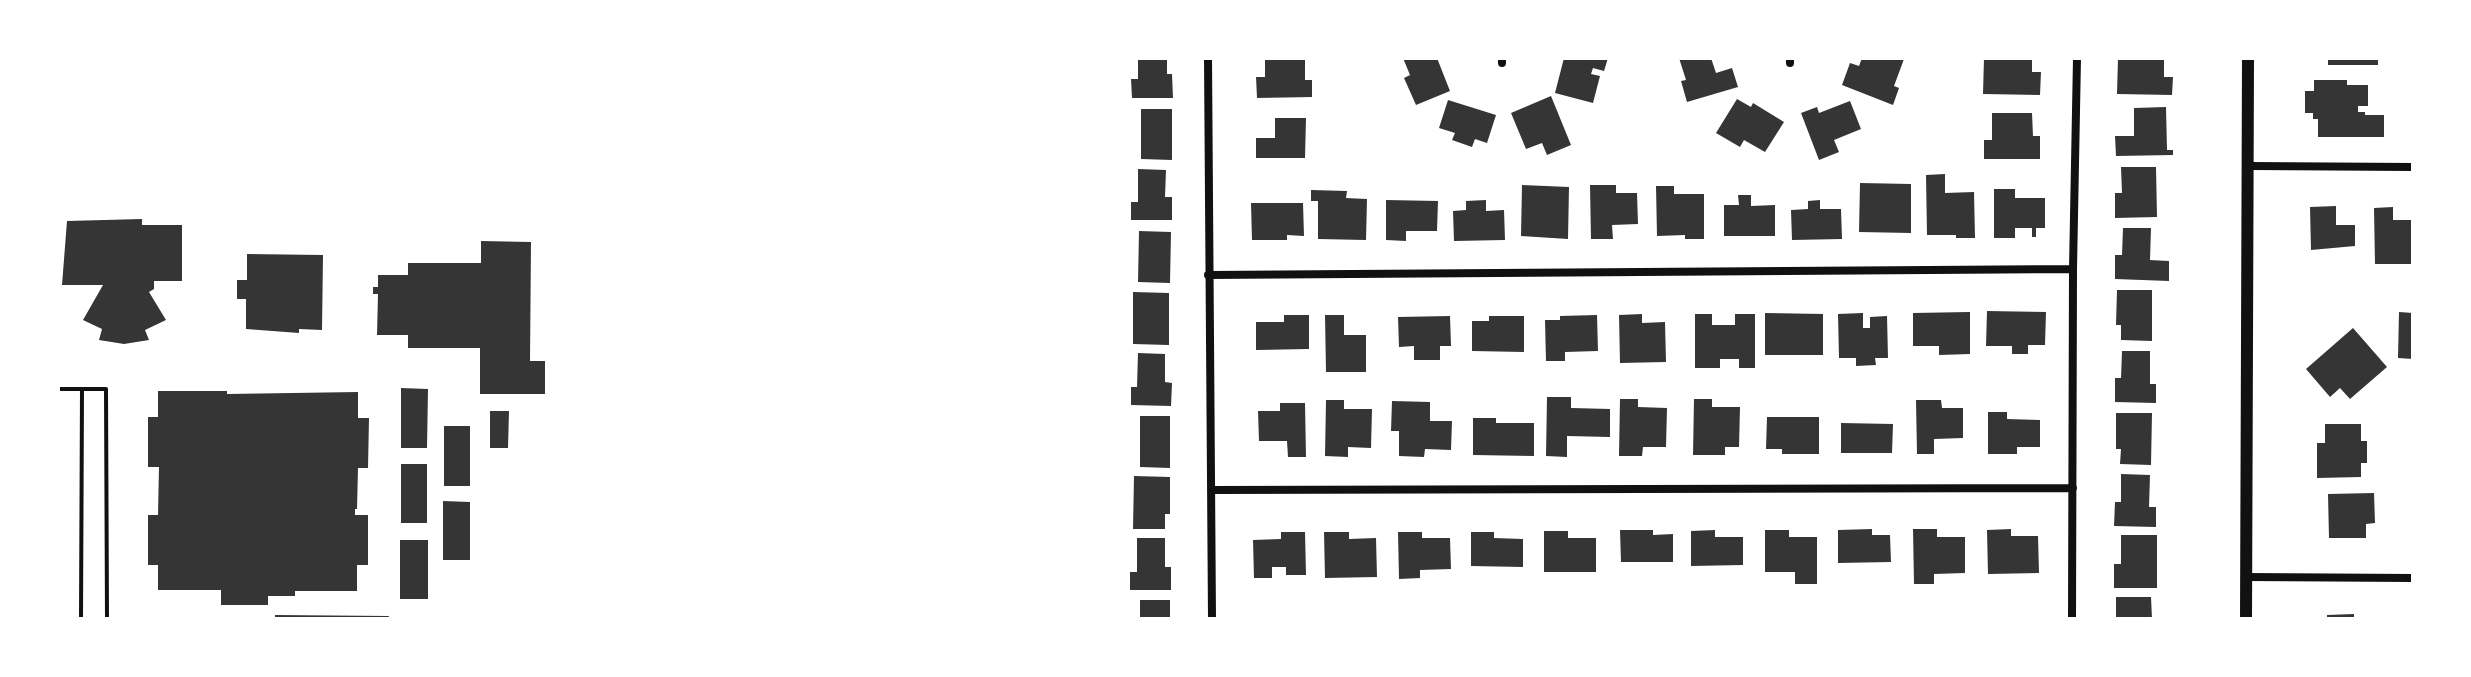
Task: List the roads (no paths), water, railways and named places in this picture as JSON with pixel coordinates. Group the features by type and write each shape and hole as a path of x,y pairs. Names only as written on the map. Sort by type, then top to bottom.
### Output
{"main road":[{"path":"2246,619 2248,58"}],"street":[{"path":"1208,58 1212,619"},
{"path":"2072,619 2077,58"},
{"path":"2249,166 2413,167"},
{"path":"1208,275 2073,269"},
{"path":"1211,490 2073,488"},
{"path":"2246,577 2413,578"}],"lane":[{"path":"58,389 106,389 107,619"},
{"path":"81,619 82,389"}]}
